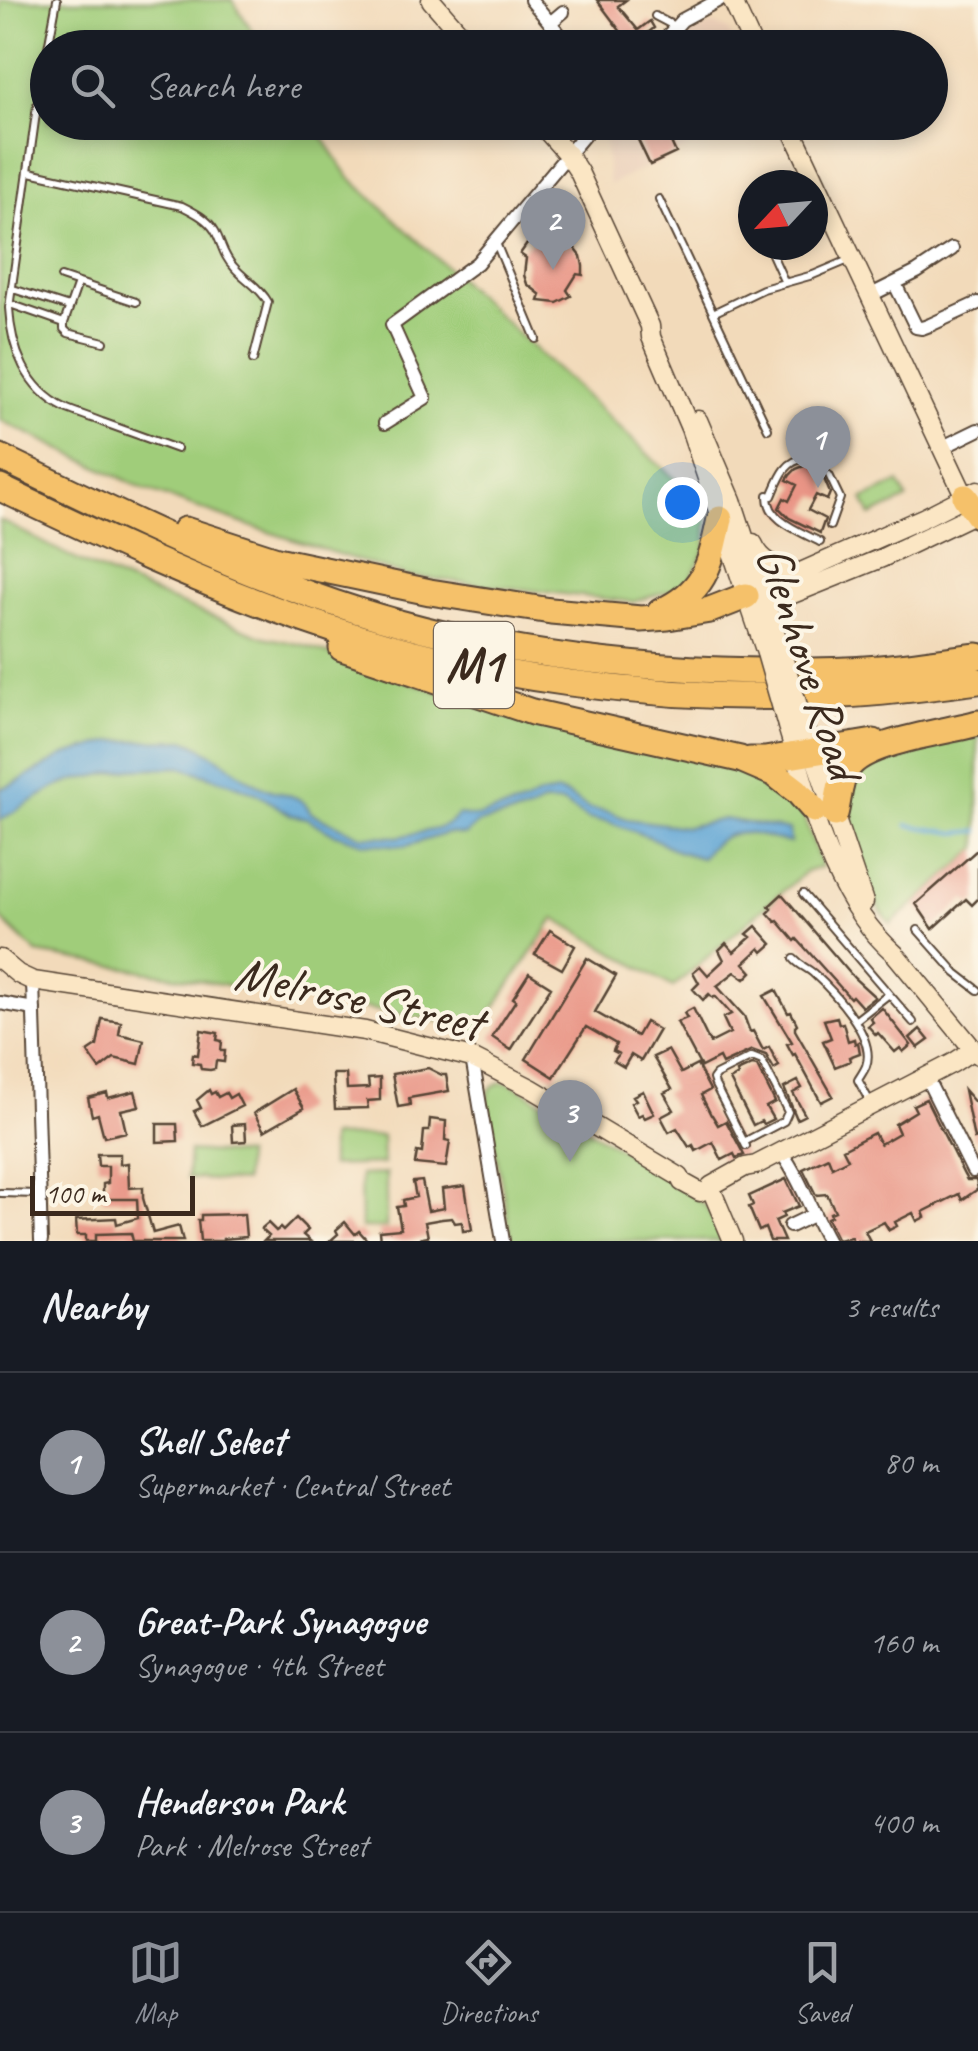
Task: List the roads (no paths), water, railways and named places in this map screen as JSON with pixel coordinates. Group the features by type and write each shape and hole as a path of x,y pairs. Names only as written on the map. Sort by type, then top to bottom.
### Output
{"highway":[{"name":"M1","path":"0,458 207,555 335,603 440,632 537,652 629,665 778,672 879,668 978,656"},
{"path":"62,487 277,560 493,603 642,619 756,600"},
{"name":"M1","path":"0,488 139,554 307,621 403,649 522,675 627,690 778,696 844,695 978,681"},
{"path":"642,619 674,606 697,587 730,520"},
{"path":"230,592 248,612 437,682 532,712 740,760 775,774 826,816 854,759 880,747 978,723"},
{"path":"740,760 765,760 918,737"}],"main road":[{"path":"430,0 457,30"},
{"path":"732,0 746,30"},
{"name":"Glenhove Road","path":"555,140 568,155 589,194 650,326 651,338 730,520 841,862 895,954 976,1050"},
{"path":"796,140 940,448 975,506"},
{"path":"756,600 797,572 879,538 975,506"},
{"path":"756,600 882,558 975,506"},
{"path":"730,520 747,529 760,556 774,566 797,572"},
{"name":"Melrose Street","path":"0,959 34,981 366,1031 472,1058 531,1088 710,1195"},
{"path":"733,1241 710,1195 745,1167 750,1155 781,1152 976,1050"}],"street":[{"path":"531,0 556,30"},
{"path":"672,30 693,12 718,0"},
{"path":"550,23 563,12"},
{"path":"385,423 425,398 392,325 477,263 580,140"},
{"path":"869,296 952,249"},
{"path":"894,284 916,328 978,303"},
{"path":"940,448 978,430"},
{"path":"34,981 42,1241"},
{"path":"0,1003 34,1009"},
{"path":"472,1058 503,1241"},
{"path":"926,1077 973,1171"},
{"path":"781,1152 797,1174 828,1241"},
{"path":"790,1226 813,1215"}],"lane":[{"path":"52,30 57,0"},
{"path":"655,16 675,26"},
{"path":"34,140 10,304 17,356 30,379 62,407 177,450"},
{"path":"30,172 182,206 200,216 215,231 232,266 268,302 253,360"},
{"path":"660,199 768,429"},
{"path":"495,242 536,339"},
{"path":"713,312 763,289 851,259"},
{"path":"775,260 785,283"},
{"path":"61,277 136,302"},
{"path":"78,283 64,330 104,342"},
{"path":"13,289 68,307"},
{"path":"10,304 64,323"},
{"path":"804,459 789,464 782,474 770,495 770,509 777,518 820,542"},
{"path":"829,476 840,498 830,526"},
{"path":"802,894 913,1022"},
{"path":"918,930 956,973 978,990"},
{"path":"794,959 809,969 856,1020 868,1056 858,1080 871,1105"},
{"path":"856,1020 890,994"},
{"path":"757,1057 788,1118 750,1155 714,1080 716,1075 757,1057"},
{"path":"0,1193 40,1194"}],"water":[{"path":"184,740 249,780 295,797 311,813 361,836 398,837 437,829 458,815 476,817 558,792 589,809 627,819 686,827 724,819 789,830 790,843 741,833 721,839 701,858 609,822 588,819 562,803 542,803 529,811 478,823 465,835 448,833 406,846 364,843 291,815 256,793 181,767 131,769 76,780 56,787 0,820 0,789 65,755 114,741"}],"waterway":[{"path":"907,825 956,833 978,831"}],"place":[{"name":"Great-Park Synagogue","path":"553,270"},
{"name":"Shell Select","path":"818,488"},
{"name":"Henderson Park","path":"570,1162"}]}
